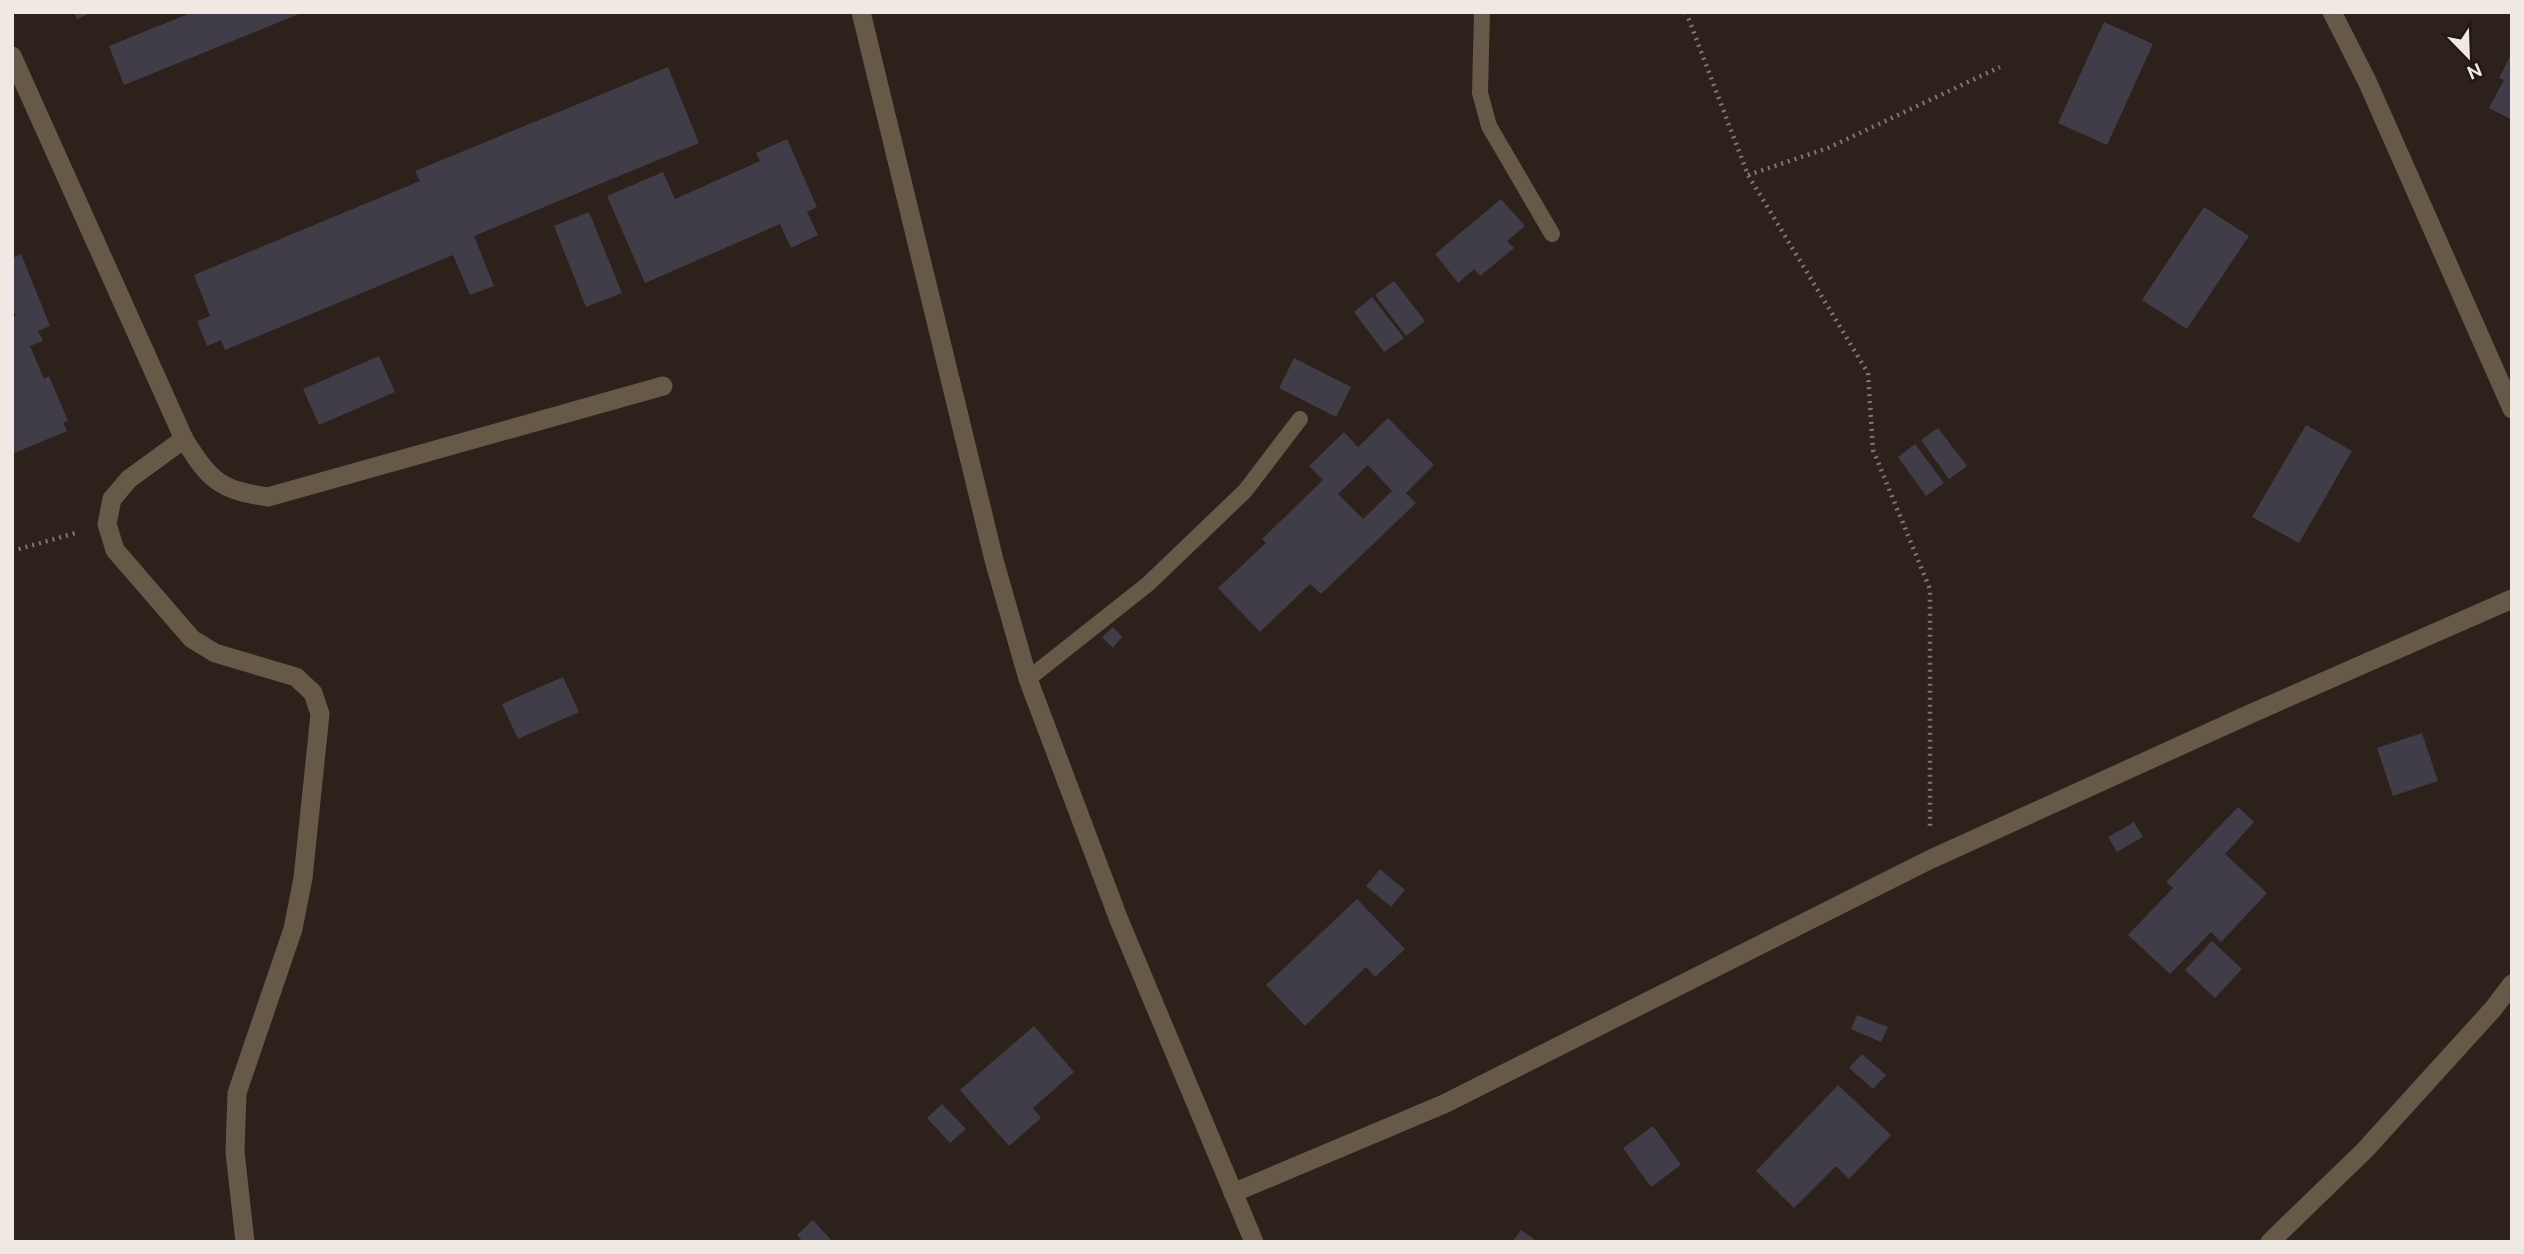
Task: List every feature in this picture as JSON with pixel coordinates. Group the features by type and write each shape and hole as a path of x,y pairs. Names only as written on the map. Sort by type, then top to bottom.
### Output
{"street":[{"path":"861,12 994,559 1028,679 1114,908 1254,1242"},
{"path":"2332,12 2367,81 2511,406"},
{"path":"12,55 184,439 202,468 231,492 268,497 663,386"},
{"path":"184,439 129,479 112,499 107,524 115,550 192,639 215,653 296,677 313,693 320,714 303,878 293,929 237,1093 236,1152 245,1242"},
{"path":"1233,1193 1444,1104 1929,860 2512,599"},
{"path":"2270,1242 2365,1150 2512,984"}],"lane":[{"path":"1482,12 1479,93 1489,126 1552,234"},
{"path":"1028,679 1148,584 1245,491 1300,419"}],"path":[{"path":"1686,12 1748,175 1868,373 1873,450 1930,589 1929,860"},
{"path":"1748,175 1828,148 2000,67"},
{"path":"12,551 107,524"}],"building":[{"path":"74,12 93,12 77,19"},
{"path":"193,12 304,12 124,85 109,46"},
{"path":"2104,22 2153,44 2107,145 2058,123"},
{"path":"2512,53 2512,120 2489,108 2504,80 2499,78"},
{"path":"668,67 699,143 474,236 494,286 470,295 453,255 225,350 221,340 207,346 197,321 210,316 194,275 420,181 415,171"},
{"path":"787,139 817,207 807,212 818,235 791,248 780,224 645,283 607,196 663,172 675,199 760,161 756,153"},
{"path":"1501,199 1525,226 1507,241 1514,248 1480,276 1474,269 1458,283 1435,254"},
{"path":"2204,207 2249,236 2187,329 2142,300"},
{"path":"589,212 622,293 586,307 554,226"},
{"path":"21,254 50,326 38,331 43,341 30,346 44,379 49,376 68,421 63,423 67,431 12,454 12,317 16,316 12,308 12,258"},
{"path":"1394,281 1425,321 1406,336 1375,295"},
{"path":"1372,297 1404,338 1384,352 1354,312"},
{"path":"379,356 395,392 319,425 303,389"},
{"path":"1294,358 1351,387 1336,417 1279,388"},
{"path":"1388,418 1434,465 1406,493 1416,503 1321,594 1310,584 1260,632 1218,588 1266,543 1262,539 1323,480 1309,466 1344,432 1358,447","holes":["1368,465 1392,491 1363,519 1338,494"]},
{"path":"2306,425 2352,451 2299,543 2252,517"},
{"path":"1938,428 1967,466 1949,479 1921,440"},
{"path":"1915,444 1944,483 1926,496 1898,457"},
{"path":"1113,627 1122,637 1113,648 1102,637"},
{"path":"563,677 579,712 518,739 502,704"},
{"path":"2422,733 2438,781 2393,796 2377,748"},
{"path":"2238,807 2254,822 2225,854 2267,893 2221,942 2211,932 2170,974 2128,935 2173,888 2166,882"},
{"path":"2134,822 2143,837 2117,852 2108,837"},
{"path":"1380,869 1405,890 1391,907 1366,886"},
{"path":"1357,899 1405,949 1375,977 1366,967 1305,1026 1266,985"},
{"path":"2212,941 2242,969 2215,998 2185,970"},
{"path":"1857,1015 1888,1027 1881,1042 1851,1029"},
{"path":"1034,1026 1074,1072 1033,1108 1041,1118 1009,1146 960,1090"},
{"path":"1862,1054 1886,1075 1873,1089 1849,1068"},
{"path":"1838,1085 1891,1135 1849,1179 1836,1166 1794,1208 1756,1171"},
{"path":"942,1104 966,1129 950,1143 927,1118"},
{"path":"1653,1126 1681,1165 1651,1187 1623,1148"},
{"path":"813,1220 833,1242 803,1242 797,1235"},
{"path":"1521,1230 1538,1242 1512,1242"}]}
